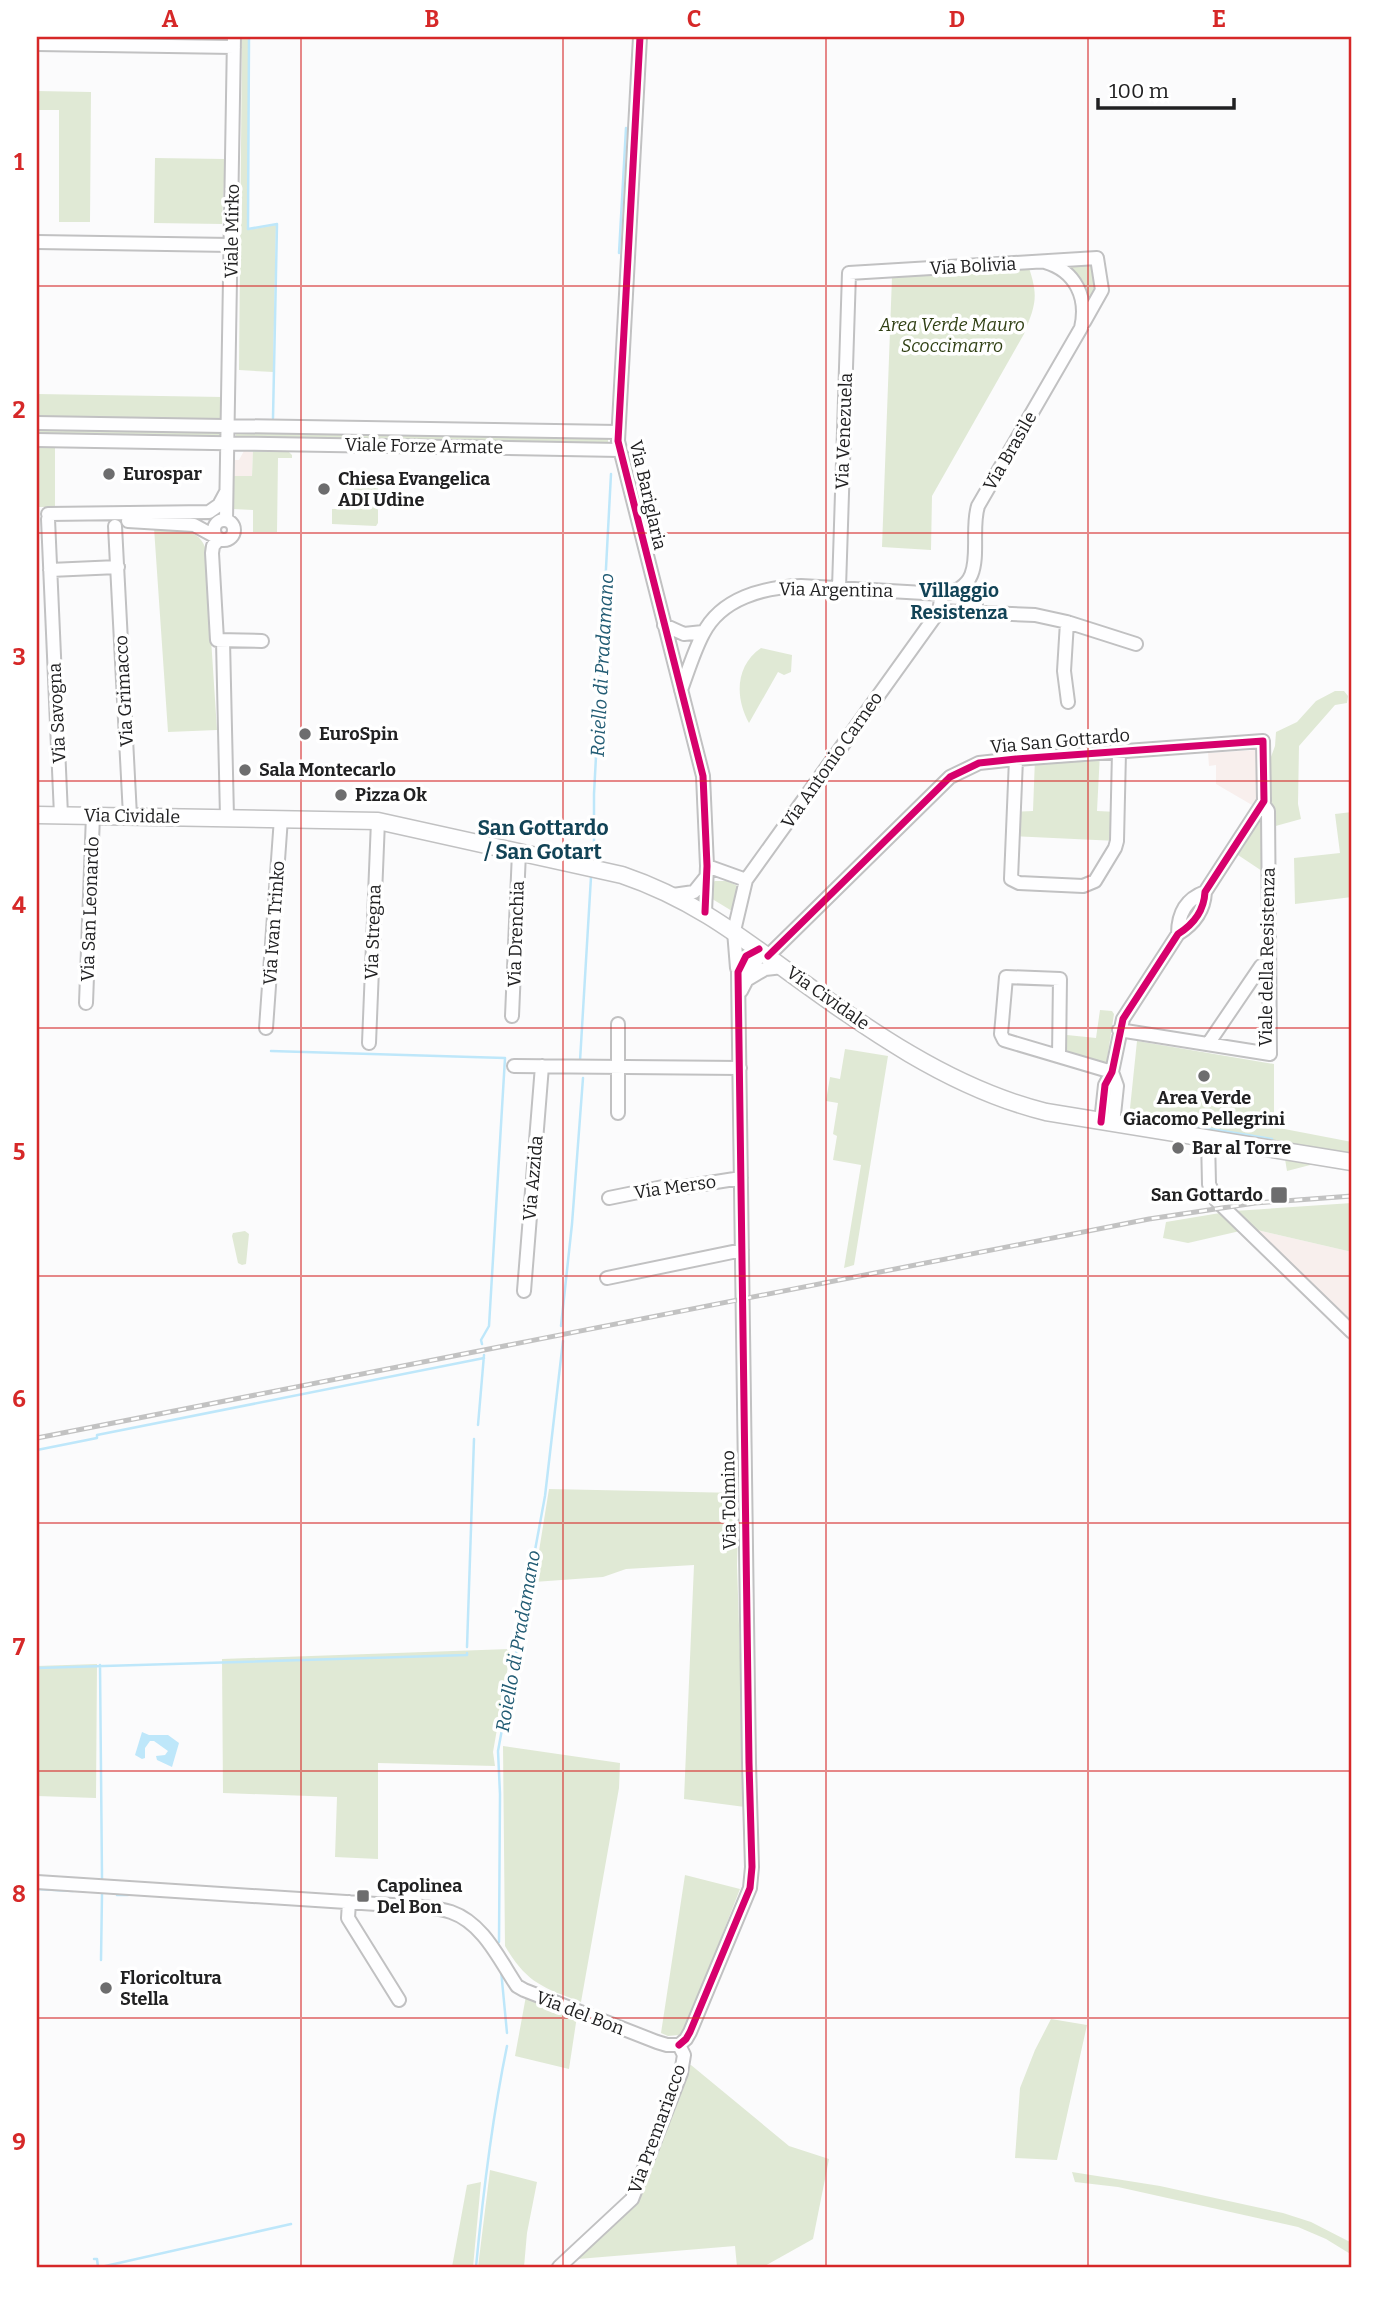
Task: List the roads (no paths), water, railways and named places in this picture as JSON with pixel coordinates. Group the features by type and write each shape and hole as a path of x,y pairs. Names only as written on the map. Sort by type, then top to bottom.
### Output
{"main road":[{"name":"Via Cividale","path":"37,815 378,821 622,876 705,912 904,1050 953,1078 1028,1107 1107,1123 1352,1162"}],"street":[{"name":"Via Bariglaria","path":"640,37 618,432 620,450 704,783 705,912"},
{"path":"37,44 96,41 234,42"},
{"name":"Viale Mirko","path":"229,426 234,42"},
{"path":"37,242 231,245"},
{"name":"Via Bolivia","path":"849,273 1097,258"},
{"name":"Via Brasile","path":"978,612 968,582 974,569 975,519 978,506 1102,290 1097,258"},
{"path":"1045,262 1060,268 1076,284 1083,304 1080,328"},
{"name":"Via Venezuela","path":"839,588 849,273"},
{"name":"Viale Forze Armate","path":"37,423 618,432"},
{"path":"44,516 194,525 218,538 229,539 233,534 233,526 226,520 229,426"},
{"name":"Viale Forze Armate","path":"37,440 620,450"},
{"path":"44,516 209,512 222,502 227,487"},
{"name":"Via Savogna","path":"44,516 50,569 61,815"},
{"name":"Via Grimacco","path":"116,526 130,816"},
{"path":"218,538 212,553 217,640 262,641"},
{"path":"50,569 118,566"},
{"path":"942,594 954,592 968,582"},
{"name":"Via Argentina","path":"681,690 703,632 730,604 762,590 790,586 942,594"},
{"name":"Via Antonio Carneo","path":"734,931 746,880 939,611 942,594"},
{"path":"939,611 1035,615 1067,622 1136,644"},
{"path":"1067,622 1064,671 1068,702"},
{"path":"664,625 684,634 703,632"},
{"path":"684,634 670,649 674,656 684,661 694,654"},
{"path":"223,640 227,817"},
{"name":"Via San Gottardo","path":"763,952 950,777 979,763 1263,741"},
{"name":"Viale della Resistenza","path":"1119,1030 1270,1054 1268,811 1263,804 1263,741"},
{"path":"1016,759 1011,879 1018,883 1083,886 1095,881 1115,848 1119,752"},
{"path":"1107,1123 1116,1086 1112,1072 1119,1030 1125,1014 1178,933 1178,919 1192,897 1205,892 1263,804"},
{"name":"Via San Leonardo","path":"86,1003 93,816"},
{"name":"Via Ivan Trinko","path":"267,1028 281,818"},
{"name":"Via Stregna","path":"369,1043 378,821"},
{"name":"Via Drenchia","path":"512,1016 519,852"},
{"path":"670,895 694,892 706,871 746,880"},
{"name":"Via Tolmino","path":"679,2045 691,2032 750,1888 752,1867 741,1178 741,976 734,931"},
{"name":"Via Tolmino","path":"741,976 763,952"},
{"name":"Viale della Resistenza","path":"1208,1044 1261,966"},
{"path":"741,976 783,967"},
{"path":"1059,1056 1060,979 1006,977 1003,1038 1059,1056 1112,1072"},
{"path":"618,1024 618,1113"},
{"path":"514,1066 740,1068"},
{"name":"Via Azzida","path":"524,1291 542,1066"},
{"path":"1208,1138 1209,1184 1216,1200 1352,1332"},
{"name":"Via Merso","path":"609,1198 663,1187 684,1187 741,1178"},
{"path":"607,1278 742,1250"},
{"name":"Via del Bon","path":"37,1882 423,1907 455,1913 485,1937 517,1986 531,1995 657,2042 679,2045"},
{"path":"349,1902 348,1919 399,2000"},
{"name":"Via Premariacco","path":"559,2267 632,2199 681,2073 684,2055 679,2045"}],"water":[{"path":"142,1732 149,1735 168,1735 179,1743 172,1767 157,1760 156,1756 165,1755 168,1751 154,1741 150,1741 145,1748 145,1758 135,1755"}],"waterway":[{"path":"249,37 248,229 277,224 273,418"},
{"name":"Roiello di Pradamano","path":"619,253 626,128"},
{"path":"249,450 275,450"},
{"name":"Roiello di Pradamano","path":"594,857 594,794 611,474"},
{"name":"Roiello di Pradamano","path":"580,1061 591,877"},
{"path":"271,1051 505,1058 489,1326 481,1340 482,1344"},
{"name":"Roiello di Pradamano","path":"561,1326 583,1078"},
{"path":"1132,1116 1272,1139"},
{"name":"Roiello di Pradamano","path":"499,1942 498,1751 545,1496 563,1341"},
{"path":"478,1425 484,1355"},
{"path":"37,1450 97,1438 97,1435 484,1358"},
{"path":"467,1647 474,1439"},
{"path":"37,1668 467,1653"},
{"path":"100,1665 102,1878"},
{"path":"37,1889 73,1891"},
{"path":"101,1960 102,1894"},
{"path":"117,1895 128,1895"},
{"name":"Roiello di Pradamano","path":"501,1970 507,2033"},
{"name":"Roiello di Pradamano","path":"476,2267 489,2156 507,2046"},
{"path":"101,2267 291,2224"},
{"path":"94,2259 97,2259 98,2267"}],"railway":[{"path":"37,1438 1149,1219 1255,1203 1352,1196"}],"place":[{"name":"Eurospar","path":"109,474"},
{"name":"Chiesa Evangelica ADI Udine","path":"324,489"},
{"name":"EuroSpin","path":"305,734"},
{"name":"Sala Montecarlo","path":"245,770"},
{"name":"Pizza Ok","path":"341,795"},
{"name":"Area Verde Giacomo Pellegrini","path":"1204,1076"},
{"name":"Bar al Torre","path":"1178,1148"},
{"name":"San Gottardo","path":"1279,1195"},
{"name":"Capolinea Del Bon","path":"363,1896"},
{"name":"Floricoltura Stella","path":"106,1988"}],"district":[{"name":"Villaggio Resistenza","path":"959,601"},
{"name":"San Gottardo / San Gotart","path":"543,840"}],"park label":[{"name":"Area Verde Mauro Scoccimarro","path":"952,335"}]}
